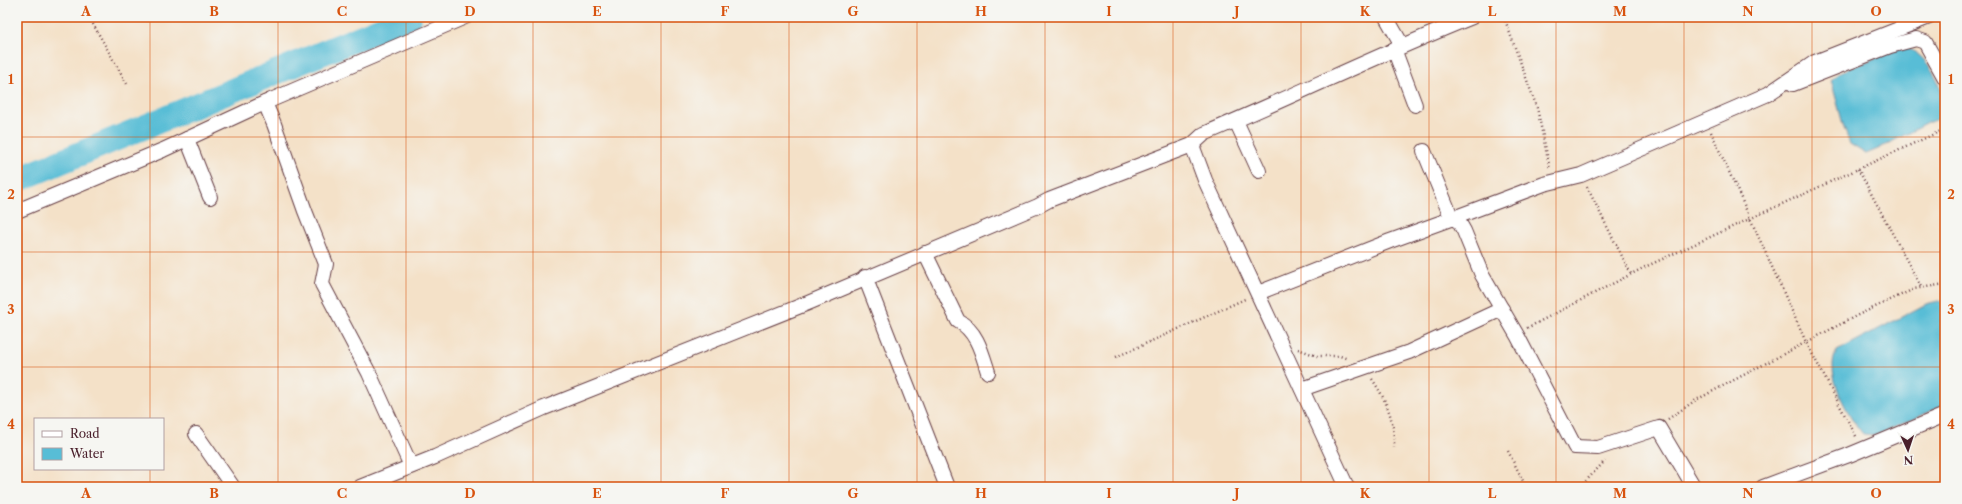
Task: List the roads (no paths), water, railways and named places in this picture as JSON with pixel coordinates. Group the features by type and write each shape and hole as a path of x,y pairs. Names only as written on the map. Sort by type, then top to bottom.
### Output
{"street":[{"path":"17,211 465,17"},
{"path":"1386,17 1398,47 1415,105"},
{"path":"360,487 544,408 808,303 1049,200 1192,145 1204,134 1352,70 1398,47 1472,17"},
{"path":"1768,94 1815,62 1929,17"},
{"path":"1258,293 1390,241 1552,182 1577,176 1768,94 1890,46 1916,39 1925,42 1945,78"},
{"path":"265,103 326,264 322,284 369,373 411,466"},
{"path":"1236,121 1259,171"},
{"path":"187,138 210,197"},
{"path":"1192,145 1205,180 1347,487"},
{"path":"1424,151 1454,218 1464,231 1482,275 1517,334 1575,447 1598,448 1659,428 1694,487"},
{"path":"925,253 958,322 964,325 977,341 988,372"},
{"path":"866,277 947,487"},
{"path":"1302,389 1375,366 1502,310"},
{"path":"1763,487 1863,449 1945,415"},
{"path":"196,434 233,487"}],"water":[{"path":"1903,47 1915,52 1921,57 1934,73 1940,86 1940,101 1945,116 1927,123 1866,154 1850,144 1831,80 1840,72"},
{"path":"1938,301 1945,302 1945,405 1877,435 1863,434 1845,406 1835,382 1833,371 1837,351 1926,304"}],"waterway":[{"path":"17,180 409,17"}]}
